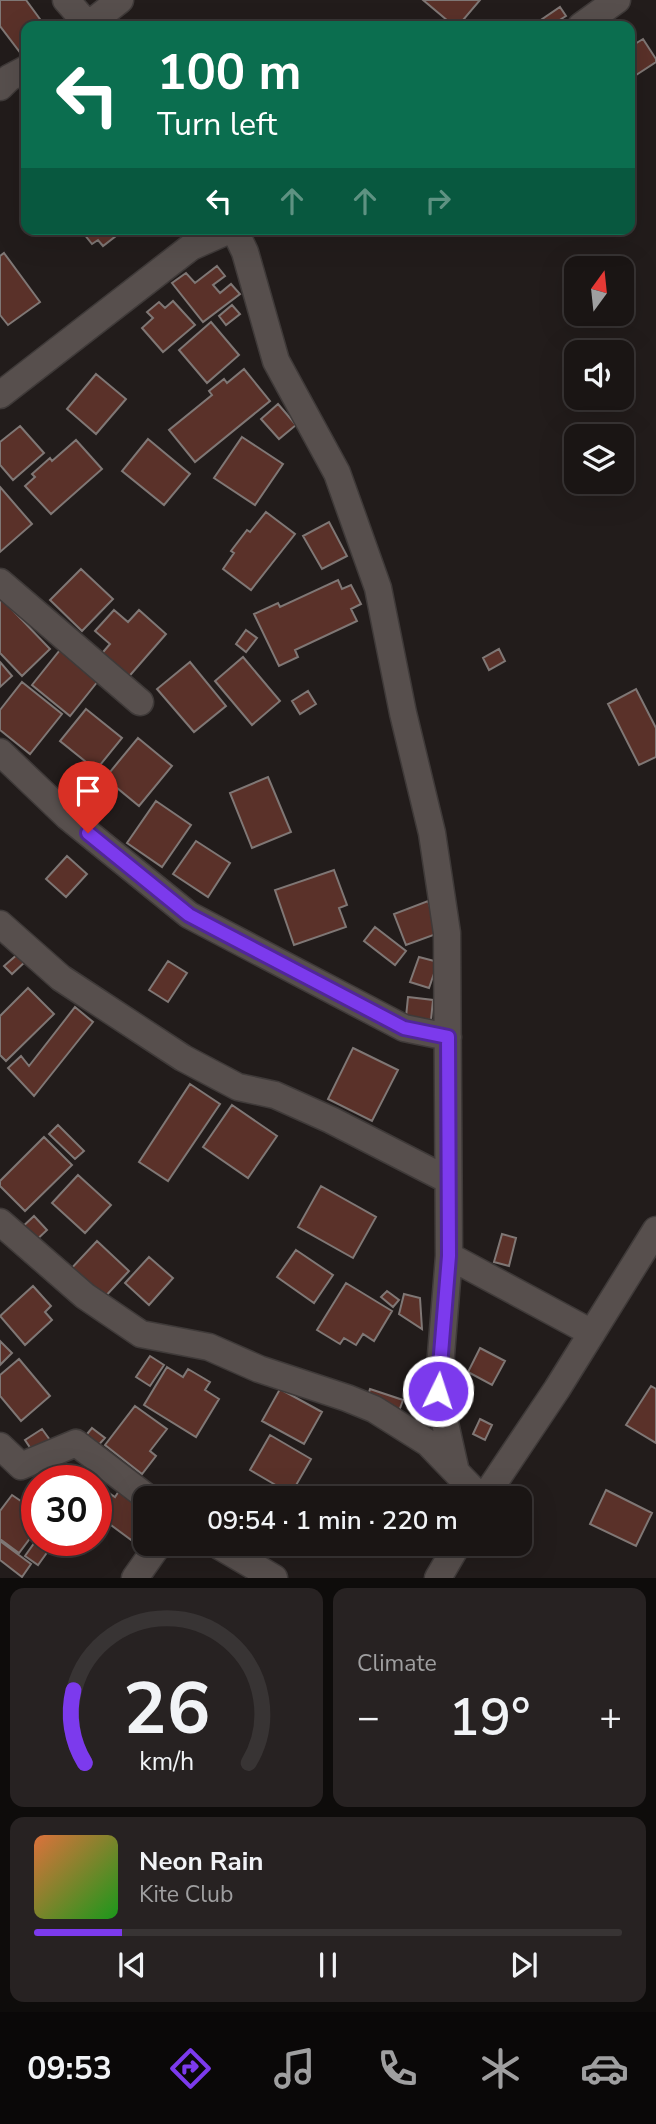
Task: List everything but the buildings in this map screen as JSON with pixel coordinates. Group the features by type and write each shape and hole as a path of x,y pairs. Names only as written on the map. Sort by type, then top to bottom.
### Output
{"street":[{"path":"66,0 84,21"},
{"path":"94,21 120,0"},
{"path":"588,21 617,0"},
{"path":"0,87 21,72"},
{"path":"0,395 191,247 219,235"},
{"path":"236,235 245,252 276,361 337,473 378,588 403,713 432,833 447,933 449,1256 438,1391 456,1472"},
{"path":"0,582 140,702"},
{"path":"0,752 68,817 189,915 404,1028 448,1037"},
{"path":"0,924 61,978 183,1058 238,1087 275,1095 331,1120 448,1180"},
{"path":"0,1222 85,1296 141,1334 209,1347 259,1369 374,1409 428,1443 471,1486"},
{"path":"491,1486 557,1389 656,1230"},
{"path":"449,1256 592,1333"},
{"path":"0,1446 21,1466 76,1443 133,1487"},
{"path":"135,1578 151,1556"},
{"path":"236,1556 274,1578"},
{"path":"438,1578 451,1556"}],"route":[{"path":"88,833 189,915 404,1028 448,1037 449,1256 438,1391"}]}
